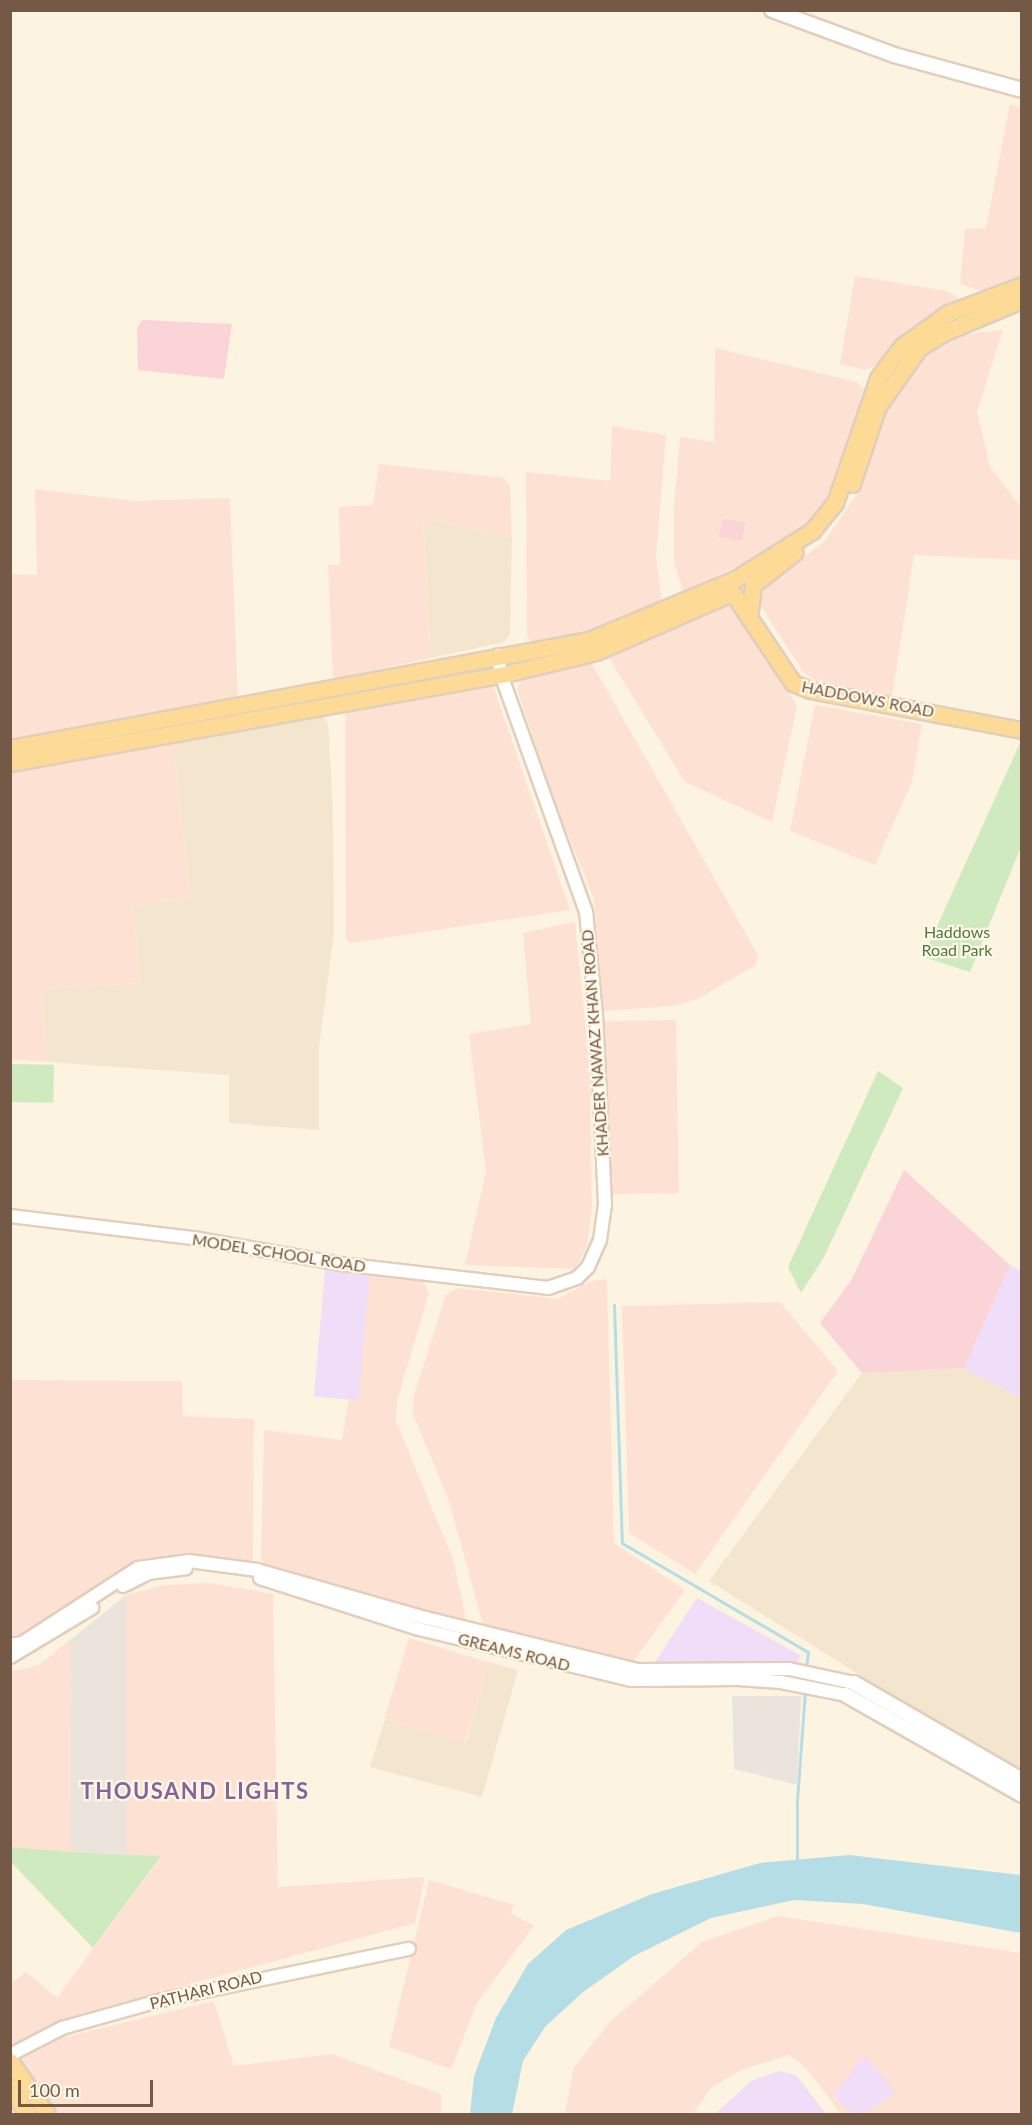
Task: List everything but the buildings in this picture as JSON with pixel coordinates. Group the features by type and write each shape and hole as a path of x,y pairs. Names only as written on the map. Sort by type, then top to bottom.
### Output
{"main road":[{"path":"772,10 905,58 1022,90"},
{"path":"10,763 501,675 596,652 658,628 729,588 812,531 835,503 878,378 902,346 948,313 1022,285"},
{"path":"749,618 753,585 826,529 840,510 878,406 919,348 943,333 1022,300"},
{"path":"10,747 589,640 663,610 729,588"},
{"name":"HADDOWS ROAD","path":"729,588 793,684 810,690 1022,730"},
{"path":"658,628 663,610"},
{"path":"626,626 643,634"},
{"name":"GREAMS ROAD","path":"850,1689 1022,1780"},
{"name":"GREAMS ROAD","path":"850,1689 1022,1795"},
{"path":"10,2061 47,2115"},
{"path":"10,2087 27,2115"}],"street":[{"name":"KHADER NAWAZ KHAN ROAD","path":"498,656 501,675 586,912 596,1015 605,1204 600,1240 588,1268 577,1278 548,1288"},
{"name":"MODEL SCHOOL ROAD","path":"10,1216 548,1288"},
{"name":"GREAMS ROAD","path":"10,1646 22,1642 138,1568 189,1561 257,1570 426,1618 638,1670 789,1669 850,1689"},
{"name":"GREAMS ROAD","path":"10,1657 148,1573 186,1568 258,1578 419,1629 631,1680 738,1679 850,1689"},
{"name":"PATHARI ROAD","path":"10,2055 62,2028 162,2000 409,1949"}],"shaded area":[{"path":"1010,104 1021,108 1021,278 985,292 960,284 965,229 986,228"},
{"path":"855,276 947,291 957,297 954,305 933,312 880,363 866,370 840,364"},
{"path":"142,320 232,324 224,379 138,370 137,328"},
{"path":"1003,330 977,412 990,467 1021,507 1021,560 914,555 892,697 819,683 804,673 759,603 763,588 824,542 859,491 881,431 893,377 921,338"},
{"path":"715,348 857,382 864,389 828,497 809,525 758,557 683,591 674,562 674,507 680,437 714,442"},
{"path":"612,426 666,435 656,557 662,601 590,634 533,645 527,635 526,472 610,481"},
{"path":"379,464 504,478 510,485 512,538 423,518 431,658 333,679 328,565 340,565 339,507 373,505"},
{"path":"35,489 134,501 230,498 238,700 11,742 11,574 37,575"},
{"path":"423,518 512,538 510,635 504,642 431,658"},
{"path":"724,519 745,522 742,541 718,537"},
{"path":"725,604 740,612 797,706 772,822 685,782 608,656"},
{"path":"583,661 591,662 758,955 756,965 697,999 673,1006 603,1011 594,899 552,795 517,689 521,680"},
{"path":"493,685 570,910 351,943 346,938 345,710"},
{"path":"815,705 922,724 912,782 875,865 790,831"},
{"path":"323,717 328,723 333,809 334,932 319,1047 319,1130 229,1123 229,1075 48,1062 42,989 140,983 133,905 191,898 173,742"},
{"path":"173,742 191,898 133,905 140,983 42,989 48,1062 11,1059 11,770"},
{"path":"575,922 590,1070 592,1208 587,1246 575,1269 465,1265 486,1172 469,1034 531,1024 523,933"},
{"path":"676,1020 679,1193 607,1194 604,1021"},
{"path":"904,1170 1010,1265 964,1368 862,1373 820,1323 852,1279"},
{"path":"1010,1265 1021,1271 1021,1398 964,1368"},
{"path":"325,1270 370,1274 359,1400 314,1397"},
{"path":"370,1274 424,1281 429,1293 397,1401 396,1421 453,1559 467,1623 465,1633 271,1575 261,1558 264,1430 342,1440"},
{"path":"607,1279 614,1543 685,1590 633,1662 620,1667 491,1640 485,1632 449,1501 413,1414 414,1395 446,1295 457,1288 558,1299 591,1281"},
{"path":"780,1302 838,1371 695,1574 629,1533 622,1306"},
{"path":"964,1368 1021,1398 1021,1775 709,1581 862,1373"},
{"path":"10,1380 182,1381 183,1416 254,1419 253,1569 143,1564 11,1649"},
{"path":"208,1583 273,1594 278,1887 425,1877 415,1923 76,2015 18,2044 11,2043 11,1984 26,1972 57,1998 161,1857 126,1854 126,1595 164,1585"},
{"path":"126,1595 126,1854 71,1852 70,1640"},
{"path":"697,1598 800,1655 798,1667 651,1668"},
{"path":"409,1638 489,1663 465,1743 384,1718"},
{"path":"70,1640 71,1852 11,1847 10,1672 39,1665"},
{"path":"489,1662 518,1670 482,1797 370,1767 385,1719 466,1742"},
{"path":"732,1696 801,1696 797,1785 734,1769"},
{"path":"429,1880 514,1905 511,1913 534,1926 477,2003 451,2069 389,2047"},
{"path":"778,1916 1021,1953 1021,2114 841,2114 807,2069 789,2055 741,2070 711,2088 693,2114 565,2114 574,2067 611,2021 702,1942"},
{"path":"214,2001 234,2066 332,2054 441,2094 441,2114 56,2114 21,2060 44,2042"},
{"path":"865,2055 896,2093 862,2114 853,2114 833,2095"},
{"path":"779,2071 796,2075 826,2114 716,2113 751,2081"}],"green space":[{"name":"Haddows Road Park","path":"1021,741 1021,847 970,972 923,957"},
{"path":"11,1064 54,1065 53,1103 10,1102"},
{"path":"878,1071 903,1088 824,1257 801,1293 788,1267"},
{"path":"11,1847 161,1856 93,1948 11,1862"}],"water":[{"path":"849,1855 1021,1875 1021,1933 863,1904 794,1900 711,1918 634,1956 583,1992 545,2027 523,2061 512,2114 470,2114 474,2076 496,2018 528,1964 566,1930 652,1894 760,1863"}],"waterway":[{"path":"614,1305 622,1543 808,1652 806,1668"},
{"path":"797,1863 797,1800 805,1690"}],"district":[{"name":"THOUSAND LIGHTS","path":"195,1791"}]}
